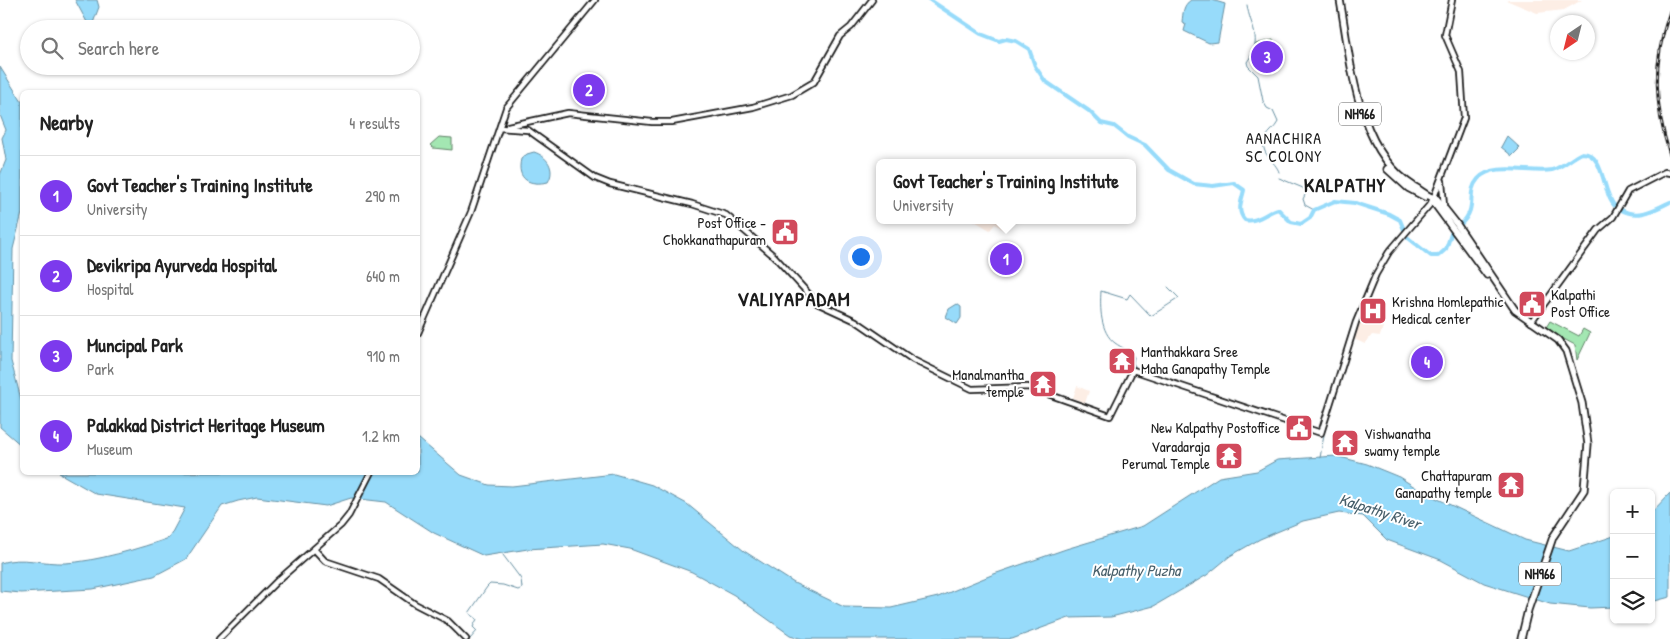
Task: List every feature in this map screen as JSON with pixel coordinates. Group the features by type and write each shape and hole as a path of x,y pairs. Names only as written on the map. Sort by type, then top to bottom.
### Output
{"highway":[{"name":"NH966","path":"1336,0 1354,94 1374,147 1394,177 1444,206 1509,302 1520,315 1556,337 1574,374 1586,424 1586,482 1584,490 1553,537 1528,610 1521,639"},
{"name":"NH966","path":"1340,0 1356,89 1377,146 1397,174 1433,200 1516,313 1554,339 1566,355"}],"street":[{"path":"420,328 471,212 506,108 595,0"},
{"path":"500,128 568,113 652,122 672,122 753,107 792,95 814,82 840,36 851,27 872,0"},
{"path":"500,128 528,130 595,178 610,184 692,204 726,215 774,256 817,303 856,321 913,360 972,389 1028,386 1110,416 1133,370 1321,433 1356,322 1376,274 1389,252 1433,200 1464,118 1461,72 1445,35 1452,0"},
{"path":"1531,322 1598,230 1613,217 1628,191 1665,172 1670,173"},
{"path":"1443,174 1444,206"},
{"path":"219,639 276,582 349,515 369,475"},
{"path":"314,549 325,561 379,579 415,604 448,621 466,639"}],"shaded area":[{"path":"1506,0 1582,0 1564,10 1537,13"},
{"path":"980,224 995,224 990,230"},
{"path":"995,224 1008,224 1004,230"},
{"path":"1009,250 1012,252 1011,255 1013,257 1009,263 1003,265 1000,261"},
{"path":"1361,318 1383,327 1380,336 1372,335 1365,344 1354,337"},
{"path":"1077,386 1089,391 1085,403 1073,398"}],"green space":[{"path":"1273,40 1279,64 1264,68 1257,61 1256,44"},
{"path":"439,137 452,138 452,150 433,148 430,145"},
{"path":"1550,321 1579,336 1583,329 1590,333 1577,360 1575,345 1545,329"}],"water":[{"path":"75,0 97,0 99,7 94,20 86,20"},
{"path":"1191,0 1212,0 1225,4 1218,42 1209,43 1184,31 1186,24 1182,22 1183,12 1186,4"},
{"path":"0,67 20,99 20,221 13,249 11,361 20,395 20,444 0,427 0,175 6,160 2,138 6,130 0,115"},
{"path":"1507,136 1520,148 1512,156 1501,147"},
{"path":"534,152 543,157 551,168 548,182 530,182 523,177 520,166 521,159 527,154"},
{"path":"957,304 961,307 961,318 957,324 946,317 949,309"},
{"name":"Kalpathy Puzha","path":"420,440 461,475 489,485 512,486 614,474 652,485 687,504 744,551 794,583 844,607 891,608 938,597 994,574 1066,549 1143,526 1219,477 1257,471 1277,460 1336,456 1367,464 1399,477 1423,492 1525,540 1569,551 1610,537 1610,607 1590,608 1550,604 1484,583 1441,560 1387,540 1363,516 1339,513 1303,521 1260,539 1230,556 1207,575 1154,606 1111,617 1069,618 1012,639 804,639 790,635 734,595 692,572 630,549 603,544 528,549 484,556 434,533 386,502 351,498 326,506 257,497 222,506 186,559 154,576 93,589 21,593 0,591 0,563 16,560 57,563 76,562 145,546 169,538 185,508 96,494 63,475 420,475"},
{"path":"1670,493 1670,597 1655,601 1655,534 1655,509"}],"waterway":[{"path":"930,0 981,34 999,41 1006,39 1016,41 1029,49 1035,66 1045,81 1089,111 1101,123 1114,126 1128,137 1145,145 1169,170 1194,184 1213,186 1234,183 1244,190 1240,209 1245,220 1257,219 1278,209 1291,222 1301,224 1310,218 1314,210 1335,201 1355,203 1389,214 1400,220 1405,232"},
{"path":"1247,5 1255,33 1255,46 1247,62 1248,66 1258,76 1263,101 1267,108 1273,111 1278,122 1266,137 1264,148 1279,172"},
{"path":"1461,224 1469,212 1474,185 1485,174 1503,169 1552,170 1582,153 1589,155 1595,160 1615,206"},
{"path":"1279,178 1303,188 1306,193 1303,199 1305,205 1314,210"},
{"path":"1620,209 1633,214 1639,214 1652,211 1670,202"},
{"path":"1407,237 1431,256 1438,256 1446,249 1452,231"},
{"path":"1168,287 1179,298 1151,316 1130,294 1127,299 1101,291 1101,312 1106,333 1115,343 1134,357 1133,363 1137,369 1303,425"},
{"path":"1320,458 1324,435 1322,434"},
{"path":"470,639 477,631 473,627 477,619 469,613 490,584 503,585 518,590 522,588 521,579 503,555"}],"railway":[{"path":"1670,11 1660,48 1657,83 1661,119 1670,155"}],"place":[{"name":"Muncipal Park","path":"1267,57"},
{"name":"Devikripa Ayurveda Hospital","path":"589,90"},
{"name":"Post Office - Chokkanathapuram","path":"785,232"},
{"name":"Govt Teacher's Training Institute","path":"1006,259"},
{"name":"Kalpathi Post Office","path":"1532,304"},
{"name":"Krishna Homlepathic Medical center","path":"1373,311"},
{"name":"Manthakkara Sree Maha Ganapathy Temple","path":"1122,361"},
{"name":"Palakkad District Heritage Museum","path":"1427,362"},
{"name":"Manalmantha temple","path":"1043,384"},
{"name":"New Kalpathy Postoffice","path":"1299,428"},
{"name":"Vishwanatha swamy temple","path":"1345,443"},
{"name":"Varadaraja Perumal Temple","path":"1229,456"},
{"name":"Chattapuram Ganapathy temple","path":"1511,485"}],"district":[{"name":"AANACHIRA SC COLONY","path":"1284,147"},
{"name":"KALPATHY","path":"1345,185"},
{"name":"VALIYAPADAM","path":"794,299"}],"water label":[{"name":"Kalpathy River","path":"1380,511"}]}
